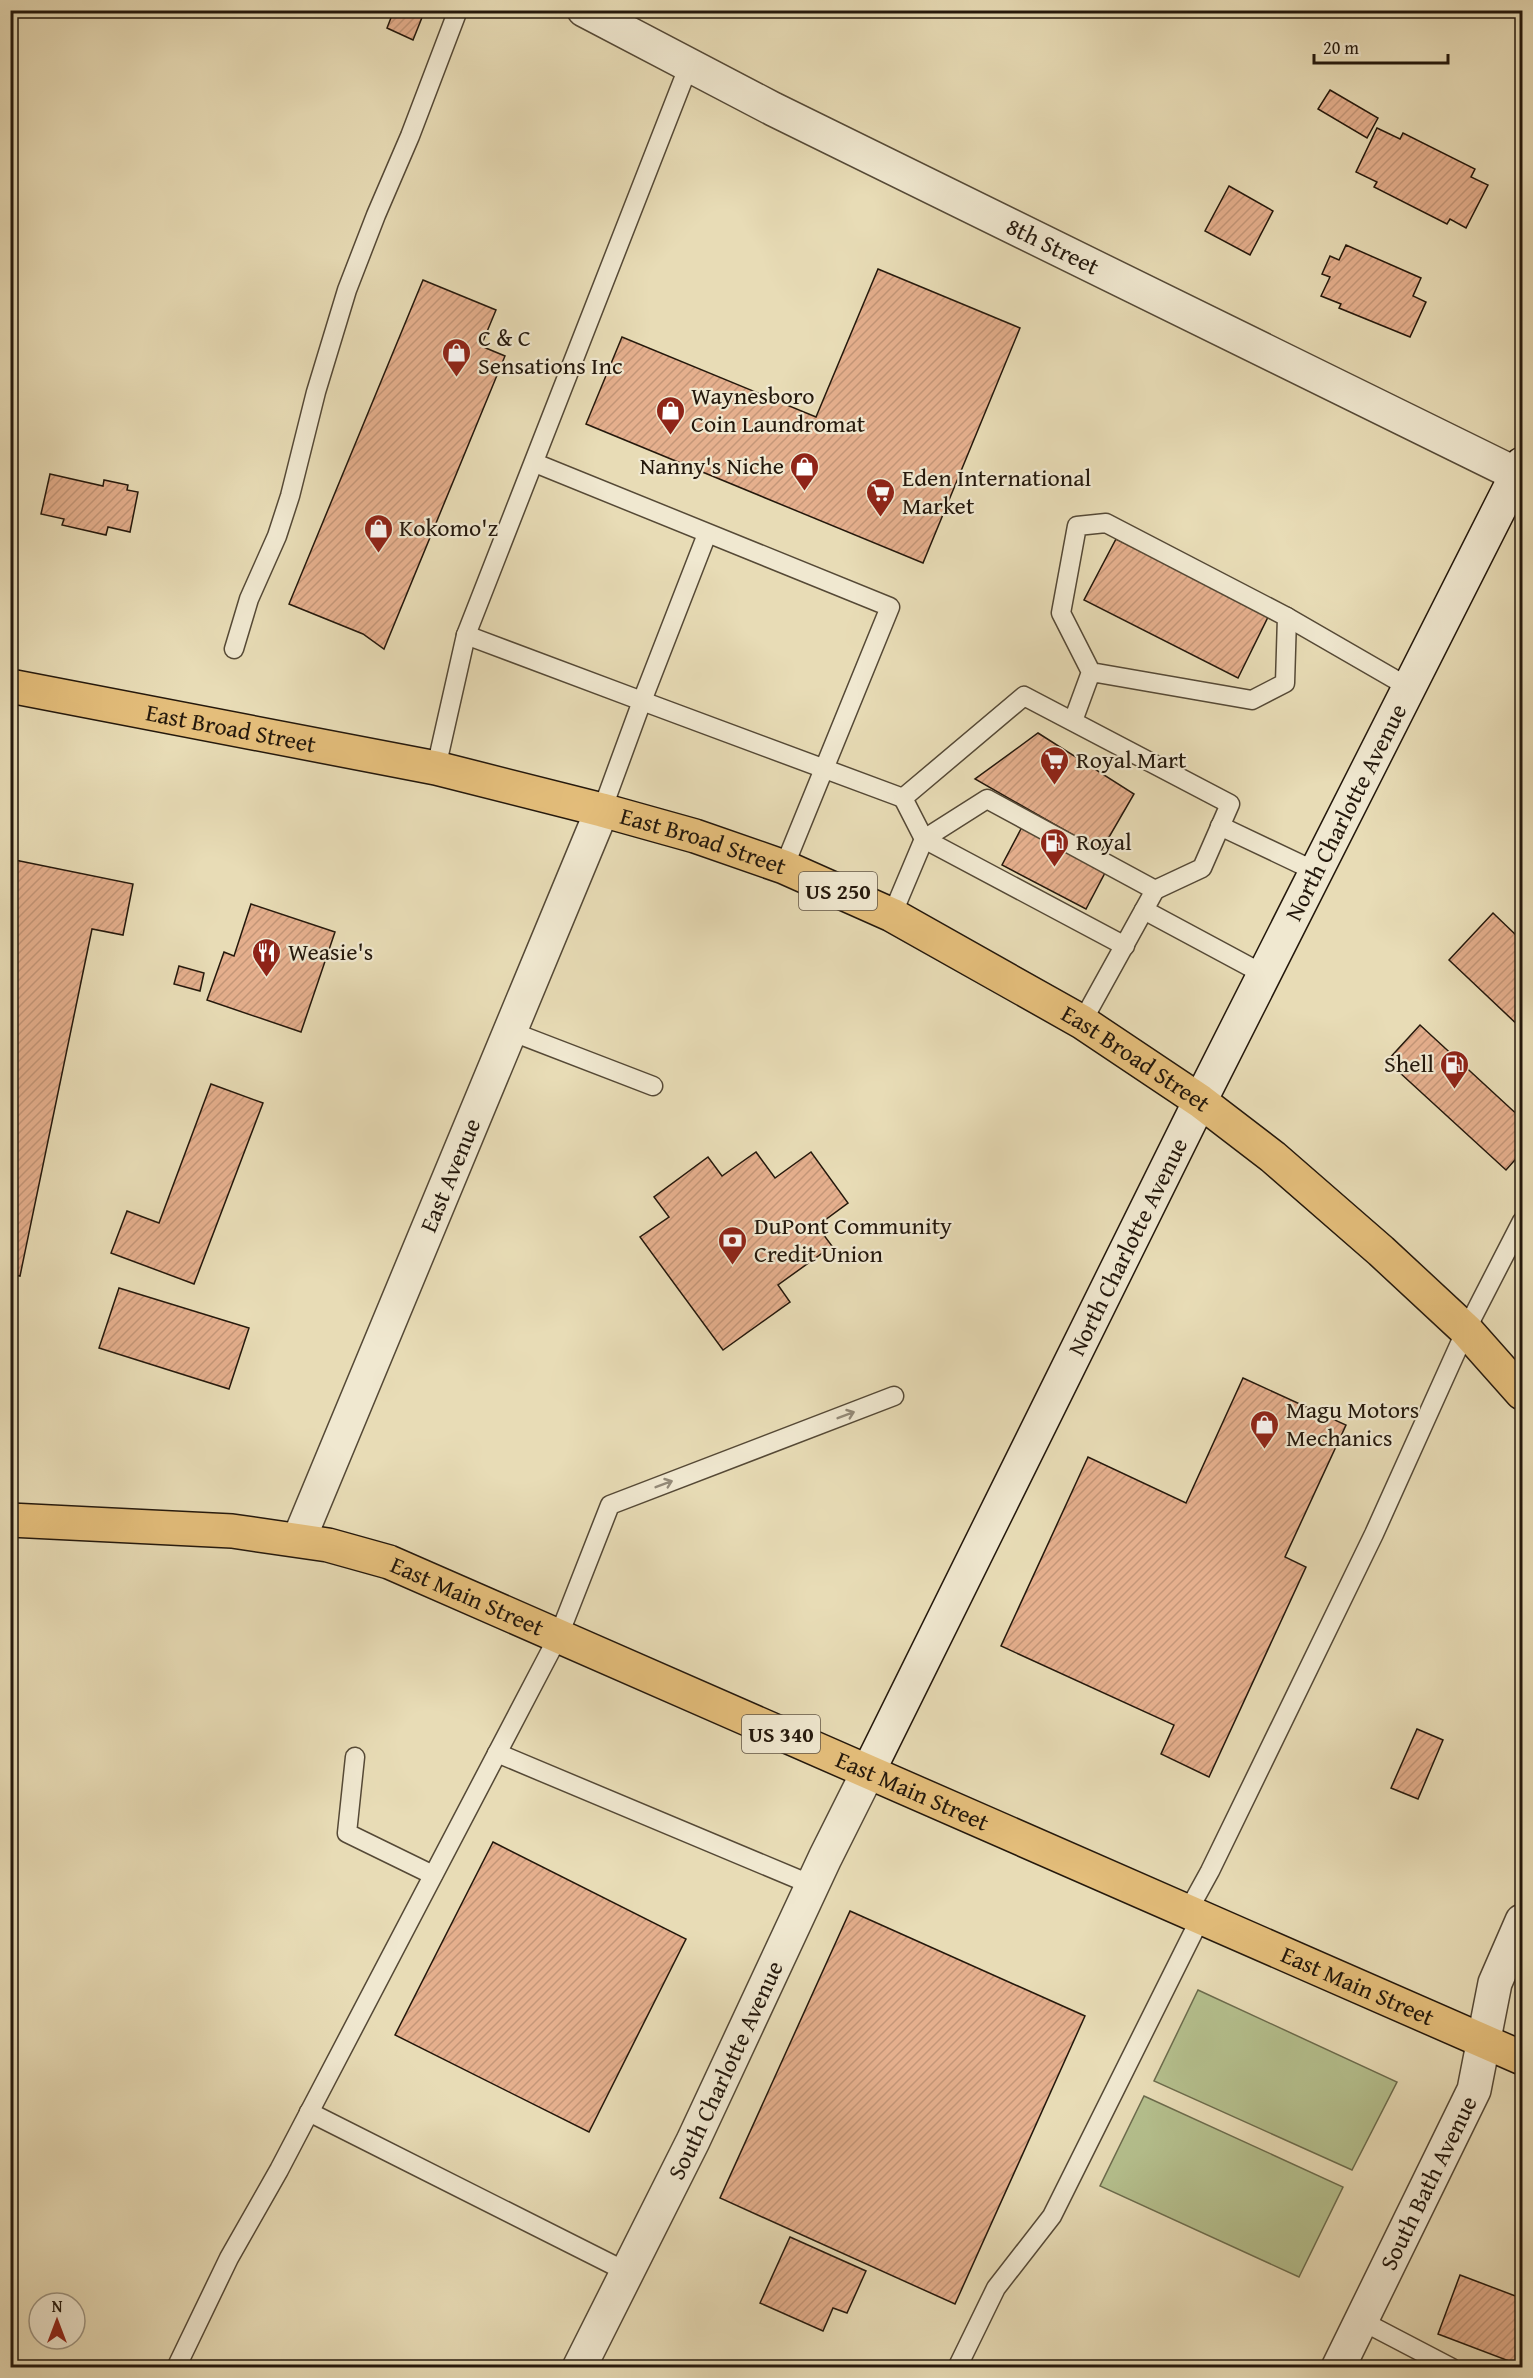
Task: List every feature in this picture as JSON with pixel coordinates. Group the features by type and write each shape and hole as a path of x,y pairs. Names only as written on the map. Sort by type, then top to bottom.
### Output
{"main road":[{"name":"East Broad Street","path":"10,686 436,768 602,810 695,836 784,867 892,915 1082,1022 1200,1101 1273,1157 1381,1251 1466,1330 1522,1393"},
{"name":"East Main Street","path":"10,1520 232,1531 299,1539 389,1562 1522,2058"}],"street":[{"name":"8th Street","path":"584,10 773,109 1521,472"},
{"name":"North Charlotte Avenue","path":"868,1772 1200,1101 1521,472"},
{"name":"East Avenue","path":"299,1539 602,810"},
{"name":"South Charlotte Avenue","path":"579,2367 693,2141 812,1885 868,1772"},
{"name":"South Bath Avenue","path":"1338,2367 1474,2090 1495,1983 1521,1927"}],"lane":[{"path":"234,649 249,598 277,536 290,496 316,392 347,290 376,215 411,136 458,10"},
{"path":"436,768 466,635 689,64"},
{"path":"535,463 890,607 784,867"},
{"path":"1073,721 1091,672 1061,613 1077,526 1106,523 1287,617 1410,688"},
{"path":"602,810 707,534"},
{"path":"1091,672 1252,700 1285,683 1287,617"},
{"path":"466,635 903,798 924,839 1125,946"},
{"path":"903,798 1024,696 1230,804 1202,868 1155,890 1082,1022"},
{"path":"892,915 924,839 987,799 1155,890"},
{"path":"1220,826 1317,872"},
{"path":"1144,910 1265,975"},
{"path":"510,1031 653,1086"},
{"path":"957,2367 996,2288 1052,2216 1194,1914 1210,1871 1374,1534 1466,1330 1522,1221"},
{"path":"176,2367 230,2258 559,1635 610,1505 894,1396"},
{"path":"498,1753 812,1885"},
{"path":"355,1757 347,1833 433,1875"},
{"path":"309,2112 627,2272"},
{"path":"1362,2321 1452,2367"}],"green space":[{"path":"1198,1990 1397,2082 1352,2170 1154,2081"},
{"path":"1144,2096 1343,2187 1299,2277 1100,2186"}],"building":[{"path":"394,10 425,10 413,40 387,28"},
{"path":"1330,90 1378,118 1367,138 1318,109"},
{"path":"1377,128 1400,139 1403,133 1475,169 1471,177 1488,185 1466,228 1450,219 1447,224 1374,187 1377,182 1356,172"},
{"path":"1229,186 1273,211 1250,255 1205,231"},
{"path":"1346,245 1421,278 1413,296 1426,302 1410,337 1339,308 1341,304 1321,296 1330,277 1322,274 1330,256 1339,260"},
{"path":"878,269 1020,328 923,563 586,424 622,337 816,417"},
{"path":"423,280 496,310 481,346 505,356 384,649 363,634 289,604"},
{"path":"50,474 103,486 104,480 128,485 127,490 138,492 130,532 108,527 106,535 62,525 64,519 41,514"},
{"path":"1116,539 1269,615 1238,678 1084,600"},
{"name":"Royal Mart","path":"1038,733 1134,794 1101,851 975,779"},
{"name":"Royal","path":"1023,825 1107,869 1086,909 1002,865"},
{"path":"10,859 133,884 123,935 92,929 20,1276 10,1274"},
{"name":"Weasie's","path":"251,904 335,932 301,1032 207,1000 224,952 234,956"},
{"path":"1493,913 1518,937 1522,932 1522,1029 1449,960"},
{"path":"179,966 204,973 200,991 174,984"},
{"name":"Shell","path":"1420,1025 1522,1119 1522,1152 1506,1170 1387,1061"},
{"path":"211,1084 263,1103 194,1284 111,1253 127,1211 159,1223"},
{"name":"DuPont Community Credit Union","path":"756,1152 775,1178 811,1152 848,1203 817,1226 832,1246 778,1285 790,1302 723,1350 640,1237 669,1217 654,1197 708,1157 722,1176"},
{"path":"119,1288 249,1328 229,1389 99,1348"},
{"path":"1243,1378 1346,1425 1285,1557 1306,1567 1209,1777 1161,1754 1174,1725 1001,1646 1088,1457 1186,1503"},
{"path":"1417,1729 1443,1740 1418,1799 1391,1788"},
{"path":"493,1842 686,1939 589,2132 395,2035"},
{"path":"850,1911 1085,2016 955,2304 720,2198"},
{"path":"790,2237 866,2271 847,2313 833,2308 823,2331 760,2303"},
{"path":"1460,2275 1518,2297 1522,2285 1522,2366 1438,2334"}],"place":[{"name":"C & C Sensations Inc","path":"457,378"},
{"name":"Waynesboro Coin Laundromat","path":"670,436"},
{"name":"Nanny's Niche","path":"805,492"},
{"name":"Eden International Market","path":"881,518"},
{"name":"Kokomo'z","path":"378,554"},
{"name":"Royal Mart","path":"1055,786"},
{"name":"Royal","path":"1055,868"},
{"name":"Weasie's","path":"267,978"},
{"name":"Shell","path":"1455,1090"},
{"name":"DuPont Community Credit Union","path":"733,1266"},
{"name":"Magu Motors Mechanics","path":"1265,1450"}]}
